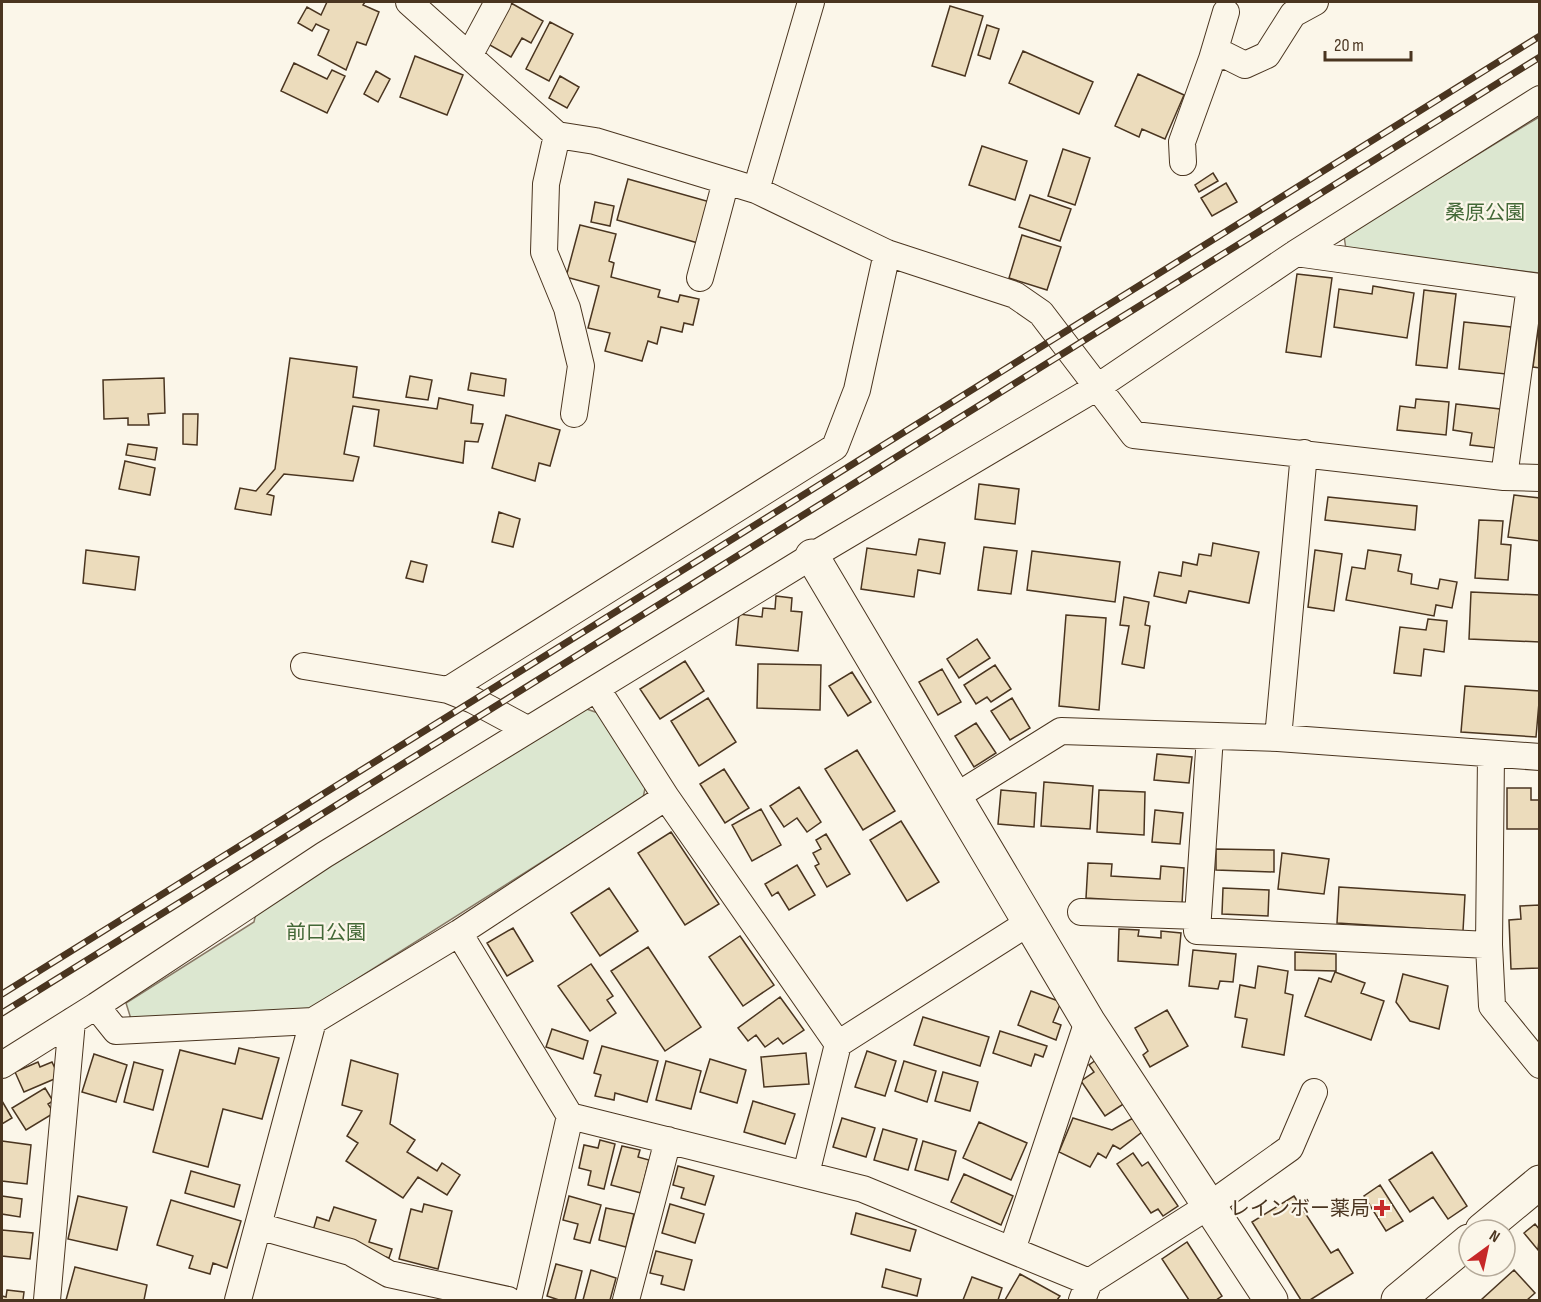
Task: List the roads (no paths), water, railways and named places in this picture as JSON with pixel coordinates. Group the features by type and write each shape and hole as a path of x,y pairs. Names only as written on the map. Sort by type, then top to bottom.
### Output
{"street":[{"path":"409,2 557,135 595,141 756,190 887,253 1015,295 1041,313 1099,386 1134,435 1504,477 1539,478"},
{"path":"469,56 498,2"},
{"path":"756,190 811,2"},
{"path":"1212,59 1225,55 1245,65 1267,55 1293,14 1315,2"},
{"path":"1183,162 1182,142 1212,59 1226,12"},
{"path":"2,1065 96,1006 324,855 527,729 597,689 812,556 1099,386 1296,253 1539,99"},
{"path":"557,135 546,184 544,252 567,308 581,366 574,414"},
{"path":"700,278 726,182"},
{"path":"448,690 835,447 857,390 887,253"},
{"path":"1296,253 1534,287 1504,477"},
{"path":"1278,738 1304,453"},
{"path":"812,556 1088,1021 1271,1300"},
{"path":"304,666 448,690 473,700 527,729"},
{"path":"597,689 666,797 838,1044"},
{"path":"955,798 1061,731 1278,738 1539,757"},
{"path":"1210,736 1197,931 1489,945"},
{"path":"1491,755 1489,945 1492,1006 1539,1065"},
{"path":"96,1006 116,1031 313,1021 459,933 666,797"},
{"path":"1081,912 1198,916"},
{"path":"806,1174 838,1044 1028,923"},
{"path":"459,933 570,1116 528,1300"},
{"path":"47,1300 72,1021"},
{"path":"238,1300 313,1021"},
{"path":"1012,1250 1088,1021"},
{"path":"570,1116 863,1189 1012,1250 1085,1291 1290,1148 1314,1092"},
{"path":"626,1300 668,1140"},
{"path":"1496,1218 1539,1182"},
{"path":"258,1226 350,1252 389,1274 508,1300"},
{"path":"1398,1300 1457,1251"}],"railway":[{"path":"2,994 1540,36"},
{"path":"2,1013 1540,57"}],"place":[{"name":"レインボー薬局","path":"1382,1208"}],"park label":[{"name":"桑原公園","path":"1485,212"},
{"name":"前口公園","path":"326,932"}]}
